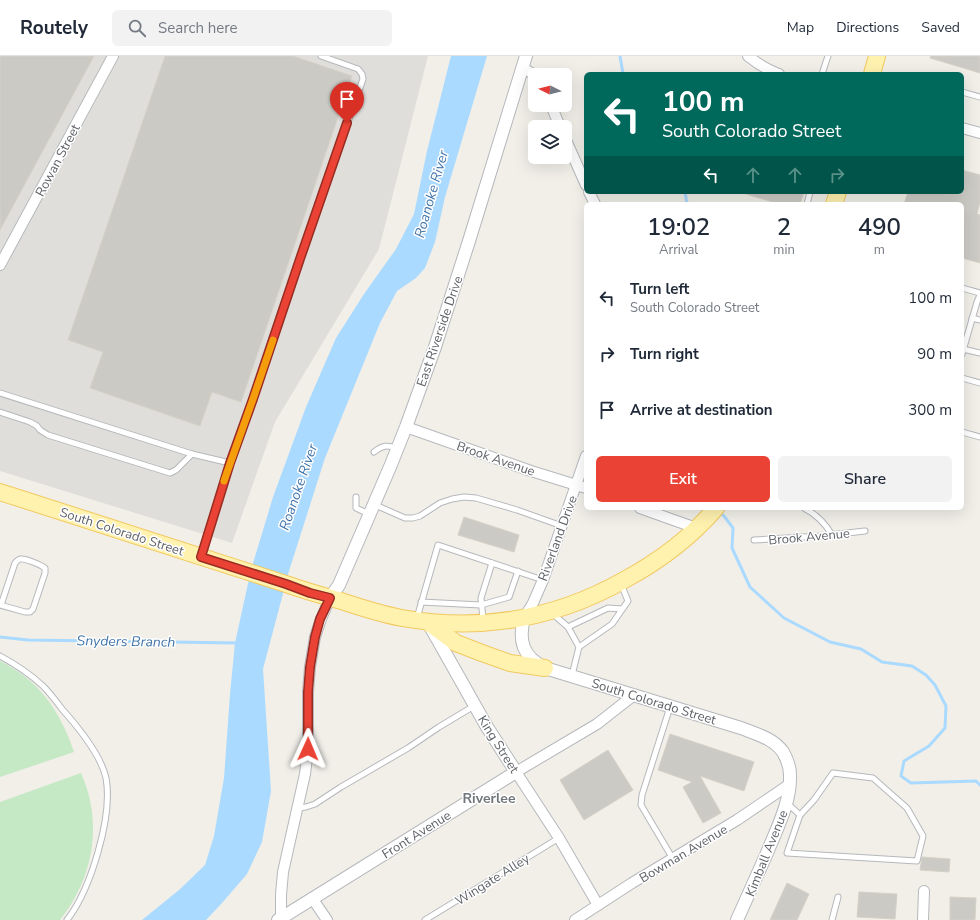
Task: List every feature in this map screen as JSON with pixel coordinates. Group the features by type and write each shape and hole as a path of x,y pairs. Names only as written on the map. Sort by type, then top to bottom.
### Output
{"main road":[{"path":"873,72 877,56"},
{"name":"South Colorado Street","path":"0,492 226,564 310,593 402,618 454,623 483,623 524,618"},
{"path":"524,618 551,612 587,599 640,572 664,555 696,528 712,512"},
{"path":"422,621 456,642 482,653 510,663 545,668"}],"street":[{"name":"Rowan Street","path":"0,265 113,56"},
{"name":"East Riverside Drive","path":"330,598 339,585 406,427 438,339 526,56"},
{"path":"748,56 758,64 773,72"},
{"path":"522,69 528,71"},
{"path":"964,129 980,133"},
{"path":"572,154 584,181"},
{"name":"Brook Avenue","path":"406,427 530,471 581,486"},
{"name":"Riverland Drive","path":"524,618 533,603 543,580 562,526 581,486 584,468"},
{"path":"646,510 696,528"},
{"path":"279,919 283,872 305,774 308,749 308,692 310,667 315,637 320,619 330,598"},
{"name":"South Colorado Street","path":"524,618 522,626 523,646 531,659 537,664 545,668 741,728 766,738 775,743 782,750 791,773 790,784"},
{"name":"King Street","path":"422,621 475,705 487,727 558,838 598,905"},
{"name":"Front Avenue","path":"279,919 516,772 597,724 634,695"},
{"name":"Kimball Avenue","path":"737,920 778,827 790,784"},
{"name":"Bowman Avenue","path":"575,920 737,820 790,784"},
{"path":"923,920 924,891"},
{"path":"312,898 327,920"}],"lane":[{"path":"201,557 230,463 363,79 362,74 358,69 321,56"},
{"path":"823,72 828,56"},
{"path":"964,93 980,97"},
{"path":"964,289 980,294 964,347"},
{"path":"972,318 980,320"},
{"path":"964,351 980,353"},
{"path":"964,379 980,383"},
{"path":"0,393 192,454 230,463"},
{"path":"0,412 30,422 48,435 170,473 176,470 192,454"},
{"path":"964,433 980,437"},
{"path":"374,452 379,448 388,445 397,448"},
{"path":"356,497 356,508 371,509 405,518 420,516 440,503 452,499 464,497 476,498 517,510 562,526"},
{"path":"808,510 821,521 832,535"},
{"name":"Brook Avenue","path":"754,540 832,535 865,531"},
{"path":"422,621 421,602 438,545 543,580"},
{"path":"22,559 46,568 33,609 30,612 1,605 17,560 22,559"},
{"path":"483,623 481,598 492,563"},
{"path":"421,602 482,605 509,598 518,571"},
{"path":"572,676 579,647 612,624 628,601 620,583"},
{"path":"568,627 608,608 622,609"},
{"path":"551,612 568,627 579,647"},
{"path":"0,656 30,675 49,693 74,723 95,752 106,777 107,798 102,836 86,887 76,907 67,920"},
{"path":"298,808 315,804 408,748 475,705"},
{"path":"670,706 642,795 641,804 672,859"},
{"path":"833,773 873,778 907,808 924,836 917,861 787,853 800,815 814,800 833,773"},
{"path":"786,802 800,815"},
{"name":"Wingate Alley","path":"425,920 558,838"},
{"path":"832,920 838,897"}],"shaded area":[{"path":"0,56 428,56 379,249 275,422 232,543 0,471"}],"green space":[{"path":"0,661 26,677 46,698 62,723 74,752 0,777"},
{"path":"81,773 89,796 93,829 89,861 78,892 60,920 0,920 0,802"}],"water":[{"name":"Roanoke River","path":"451,56 487,56 445,197 435,242 425,268 416,278 397,291 380,323 325,458 289,571 263,669 271,791 262,842 247,874 206,920 142,920 179,890 205,865 214,836 224,778 235,643 251,570 273,497 306,407 336,338 364,294 396,249 414,214 427,151"}],"building":[{"path":"0,56 94,56 0,230"},
{"path":"165,56 293,56 352,76 241,402 212,392 200,426 90,388 103,352 68,340"},
{"path":"931,56 980,56 980,73 930,58"},
{"path":"964,171 980,175 980,202 977,214 980,215 980,263 964,259 964,202 905,202 907,194 964,194"},
{"path":"746,194 803,194 801,202 772,202"},
{"path":"464,517 519,535 514,552 458,535"},
{"path":"670,734 754,762 744,791 700,776 721,813 703,823 683,787 692,782 658,770"},
{"path":"608,750 633,790 584,820 560,780"},
{"path":"922,857 950,859 949,872 920,870"},
{"path":"787,883 809,894 797,920 770,920"},
{"path":"859,892 897,894 895,919 857,917"},
{"path":"950,897 976,898 975,920 950,920"}],"waterway":[{"path":"620,56 623,72"},
{"path":"685,194 687,202"},
{"path":"719,512 733,528 732,548 750,587 784,618 830,642 861,649 882,662 912,666 926,675 935,685 946,706 945,728 929,746 904,761 901,776 911,783 976,781 980,785"},
{"name":"Snyders Branch","path":"0,637 28,640 238,643"}],"slow traffic":[{"path":"224,481 273,340"}],"district":[{"name":"Riverlee","path":"489,798"}],"route":[{"path":"308,749 308,692 310,667 315,637 320,619 330,598 310,593 201,557 230,463 347,123"}]}
